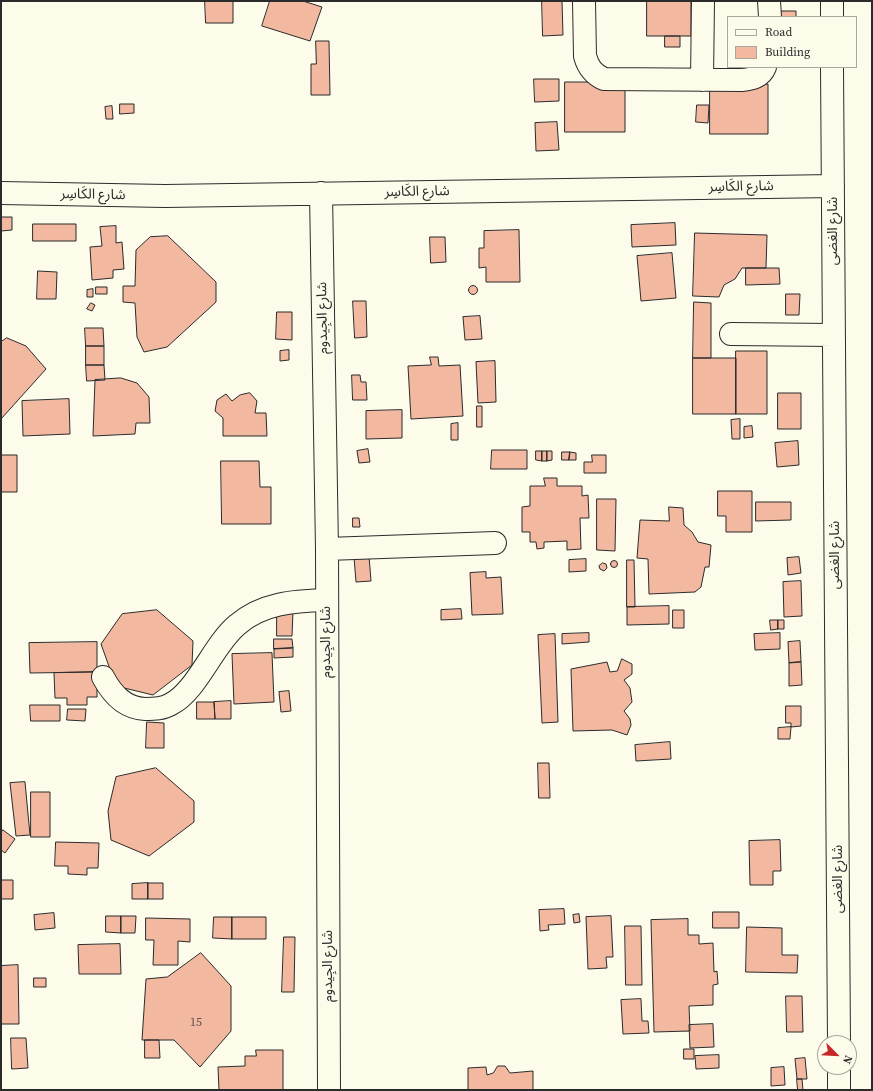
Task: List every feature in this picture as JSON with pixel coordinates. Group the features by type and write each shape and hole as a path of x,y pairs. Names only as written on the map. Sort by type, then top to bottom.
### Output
{"street":[{"path":"584,1 585,56 587,64 596,76 604,79 751,80 758,76 764,68"},
{"path":"702,80 703,1"},
{"path":"769,1 770,16"},
{"path":"832,1 832,16"},
{"name":"شارع الغضى","path":"832,68 839,1035"},
{"name":"شارع الكَاسِر","path":"1,193 165,196 833,186"},
{"name":"شارع الجِيدوم","path":"321,193 327,550 329,1090"},
{"path":"731,334 833,335"},
{"path":"327,550 495,543"},
{"path":"103,678 111,692 123,703 139,709 155,709 171,704 184,695 222,640 237,625 255,613 275,605 296,601 326,600"},
{"path":"839,1075 839,1090"}],"building":[{"path":"205,1 233,1 233,23 206,23"},
{"path":"270,1 303,1 322,7 310,41 262,26"},
{"path":"542,1 562,1 563,35 543,36"},
{"path":"647,1 691,1 691,36 647,36"},
{"path":"779,11 796,11 796,16 779,16"},
{"path":"665,36 680,36 680,47 665,47"},
{"path":"316,41 329,41 330,95 311,95 311,64 316,64"},
{"path":"534,79 559,79 559,101 535,102"},
{"path":"565,82 625,82 625,132 565,132"},
{"path":"710,84 768,84 768,134 710,134"},
{"path":"120,104 134,104 134,113 120,114"},
{"path":"697,105 709,105 708,123 696,122"},
{"path":"112,106 113,119 106,119 105,107"},
{"path":"557,122 559,150 536,151 535,123"},
{"path":"1,217 12,217 12,230 1,231"},
{"path":"675,223 676,245 632,247 631,225"},
{"path":"33,224 76,224 76,241 33,241"},
{"path":"116,226 116,243 122,242 124,269 113,270 113,278 92,280 90,247 102,246 100,227"},
{"path":"519,230 520,282 486,282 486,267 479,268 479,248 484,248 484,231"},
{"path":"695,233 767,235 766,268 742,268 735,279 724,285 719,297 693,296"},
{"path":"168,236 216,282 216,302 167,347 144,352 137,337 135,303 123,302 123,286 135,286 136,250 150,237"},
{"path":"430,237 445,237 446,262 431,263"},
{"path":"672,253 676,298 641,301 637,256"},
{"path":"746,268 779,268 780,284 746,285"},
{"path":"38,271 57,272 56,299 37,299"},
{"path":"471,286 475,286 477,290 475,294 471,294 469,292 469,288"},
{"path":"96,287 107,287 107,294 96,294"},
{"path":"93,289 93,297 87,297 87,290"},
{"path":"786,294 800,294 799,315 786,315"},
{"path":"353,301 366,301 367,337 355,338"},
{"path":"694,302 711,303 711,358 693,358"},
{"path":"91,303 95,305 92,311 87,309"},
{"path":"277,312 292,312 292,340 276,339"},
{"path":"480,316 482,339 465,340 463,317"},
{"path":"85,328 103,328 104,346 86,346"},
{"path":"7,338 26,346 46,369 1,419 1,342"},
{"path":"86,346 104,346 104,365 86,365"},
{"path":"289,350 289,360 280,361 280,351"},
{"path":"736,351 767,351 767,414 736,414"},
{"path":"430,357 438,357 439,366 460,365 463,416 411,419 408,366 431,365"},
{"path":"693,358 736,358 736,414 693,414"},
{"path":"495,361 496,402 478,403 476,362"},
{"path":"86,365 104,365 105,380 87,381"},
{"path":"352,375 360,375 361,382 366,382 367,400 353,400"},
{"path":"121,378 137,383 149,397 150,423 136,423 135,434 93,436 95,380"},
{"path":"250,393 257,401 255,413 266,413 267,436 223,436 223,418 215,411 217,400 226,394 232,401 240,395"},
{"path":"778,393 801,393 801,429 778,429"},
{"path":"69,399 70,434 23,436 22,401"},
{"path":"477,406 482,406 482,427 477,427"},
{"path":"402,410 402,438 366,439 366,411"},
{"path":"740,419 740,439 732,439 731,420"},
{"path":"458,423 458,440 451,440 451,424"},
{"path":"752,426 753,437 744,438 744,427"},
{"path":"798,441 799,465 777,467 775,443"},
{"path":"368,449 370,462 359,463 357,451"},
{"path":"492,450 527,450 527,469 491,469"},
{"path":"536,451 542,451 542,461 536,460"},
{"path":"542,451 547,451 547,461 542,461"},
{"path":"547,451 552,451 552,460 547,461"},
{"path":"562,452 570,452 569,460 562,460"},
{"path":"570,452 576,453 576,460 569,460"},
{"path":"1,455 17,455 17,492 1,492"},
{"path":"592,455 606,455 606,473 584,473 584,462 592,462"},
{"path":"221,461 259,461 260,487 271,487 271,524 222,524"},
{"path":"544,478 557,478 557,486 582,486 582,496 588,495 589,518 580,518 581,549 567,550 567,541 544,542 544,548 537,549 536,542 530,542 530,532 522,532 522,507 530,506 530,486 545,486"},
{"path":"718,491 752,491 752,532 726,532 726,516 718,516"},
{"path":"597,499 616,499 615,551 597,550"},
{"path":"756,502 791,502 791,520 756,521"},
{"path":"669,507 683,508 684,525 692,532 698,542 711,545 709,567 705,567 701,587 695,592 649,594 648,559 637,558 640,520 669,521"},
{"path":"353,518 359,518 360,527 353,527"},
{"path":"369,556 371,581 356,582 354,557"},
{"path":"799,557 801,573 788,575 787,558"},
{"path":"586,559 586,571 569,572 569,560"},
{"path":"627,560 634,560 635,607 627,607"},
{"path":"614,561 617,564 614,567 611,564"},
{"path":"603,563 606,564 607,568 604,571 600,569 599,566"},
{"path":"486,572 486,578 501,577 503,614 472,615 470,573"},
{"path":"801,581 802,616 784,617 783,582"},
{"path":"669,606 669,624 627,625 627,607"},
{"path":"461,609 462,619 441,620 441,610"},
{"path":"157,610 193,641 192,665 153,695 116,686 101,644 122,614"},
{"path":"673,610 684,610 684,628 673,628"},
{"path":"277,611 293,611 292,636 277,636"},
{"path":"770,620 778,620 778,629 771,630"},
{"path":"778,620 784,620 784,629 778,629"},
{"path":"589,633 589,642 562,644 562,634"},
{"path":"780,633 780,649 755,650 754,634"},
{"path":"555,634 558,722 542,723 538,635"},
{"path":"274,639 292,639 293,648 274,649"},
{"path":"800,641 801,662 789,663 788,642"},
{"path":"97,642 97,672 30,673 29,643"},
{"path":"293,648 293,657 274,658 274,649"},
{"path":"272,653 274,702 234,704 232,654"},
{"path":"622,659 632,664 632,674 624,680 630,688 632,702 624,711 630,719 631,725 627,735 612,730 573,731 571,669 607,662 610,672 617,671"},
{"path":"801,662 802,685 789,686 789,663"},
{"path":"97,672 97,697 87,697 87,705 67,705 67,698 55,698 54,673"},
{"path":"289,691 291,711 281,712 279,692"},
{"path":"231,701 231,719 215,719 214,702"},
{"path":"197,702 214,702 215,719 197,719"},
{"path":"30,705 60,705 60,721 31,721"},
{"path":"786,706 801,706 801,726 791,727 791,723 786,723"},
{"path":"68,709 86,709 85,721 67,720"},
{"path":"147,722 164,723 164,748 146,748"},
{"path":"791,727 790,739 778,739 778,728"},
{"path":"670,742 671,759 636,761 635,745"},
{"path":"538,763 549,763 550,798 539,798"},
{"path":"156,768 194,801 194,822 149,856 111,840 108,811 116,777"},
{"path":"25,782 30,835 16,836 10,783"},
{"path":"31,792 50,792 50,837 31,837"},
{"path":"3,830 15,839 5,853 1,850 1,833"},
{"path":"780,840 781,871 773,871 773,885 750,885 749,841"},
{"path":"56,842 99,843 98,868 87,868 87,875 68,874 68,866 55,866"},
{"path":"1,880 13,880 13,899 1,899"},
{"path":"148,883 163,883 163,899 148,899"},
{"path":"148,883 148,899 132,899 132,884"},
{"path":"564,909 565,924 548,925 549,930 540,931 539,910"},
{"path":"713,912 739,912 739,928 713,928"},
{"path":"54,913 55,928 35,930 34,915"},
{"path":"579,914 580,922 574,923 573,915"},
{"path":"106,916 121,916 121,933 106,932"},
{"path":"121,916 136,916 135,933 121,933"},
{"path":"611,916 613,957 606,957 607,968 588,969 586,917"},
{"path":"214,917 232,917 232,939 213,938"},
{"path":"232,917 266,917 266,939 232,939"},
{"path":"146,918 190,919 190,942 178,941 178,965 153,965 154,940 146,940"},
{"path":"688,919 688,935 699,935 699,944 713,943 714,972 717,971 718,984 713,985 713,1005 689,1006 690,1031 654,1032 651,920"},
{"path":"625,926 641,926 642,985 626,985"},
{"path":"747,927 782,928 782,955 798,955 797,973 746,972"},
{"path":"284,937 295,937 294,992 282,992"},
{"path":"120,944 121,974 79,974 78,945"},
{"path":"201,953 231,986 231,1031 200,1067 174,1040 142,1040 146,979 167,977"},
{"path":"18,965 19,1024 1,1024 1,966"},
{"path":"34,978 46,978 46,987 34,987"},
{"path":"786,996 802,996 803,1032 787,1032"},
{"path":"641,999 642,1021 648,1021 649,1033 623,1034 621,1000"},
{"path":"713,1024 714,1047 690,1048 689,1025"},
{"path":"11,1038 26,1038 28,1068 12,1069"},
{"path":"145,1040 159,1040 160,1058 145,1058"},
{"path":"684,1049 694,1049 694,1059 684,1059"},
{"path":"256,1050 283,1050 283,1090 219,1090 218,1067 245,1066 245,1056 256,1056"},
{"path":"719,1055 719,1068 696,1069 695,1056"},
{"path":"805,1058 807,1079 797,1079 795,1059"},
{"path":"498,1066 505,1066 510,1073 533,1071 533,1090 468,1090 468,1068 486,1067 487,1075 493,1073"},
{"path":"784,1067 785,1085 771,1086 771,1068"},
{"path":"797,1079 802,1079 803,1090 798,1090"}]}
